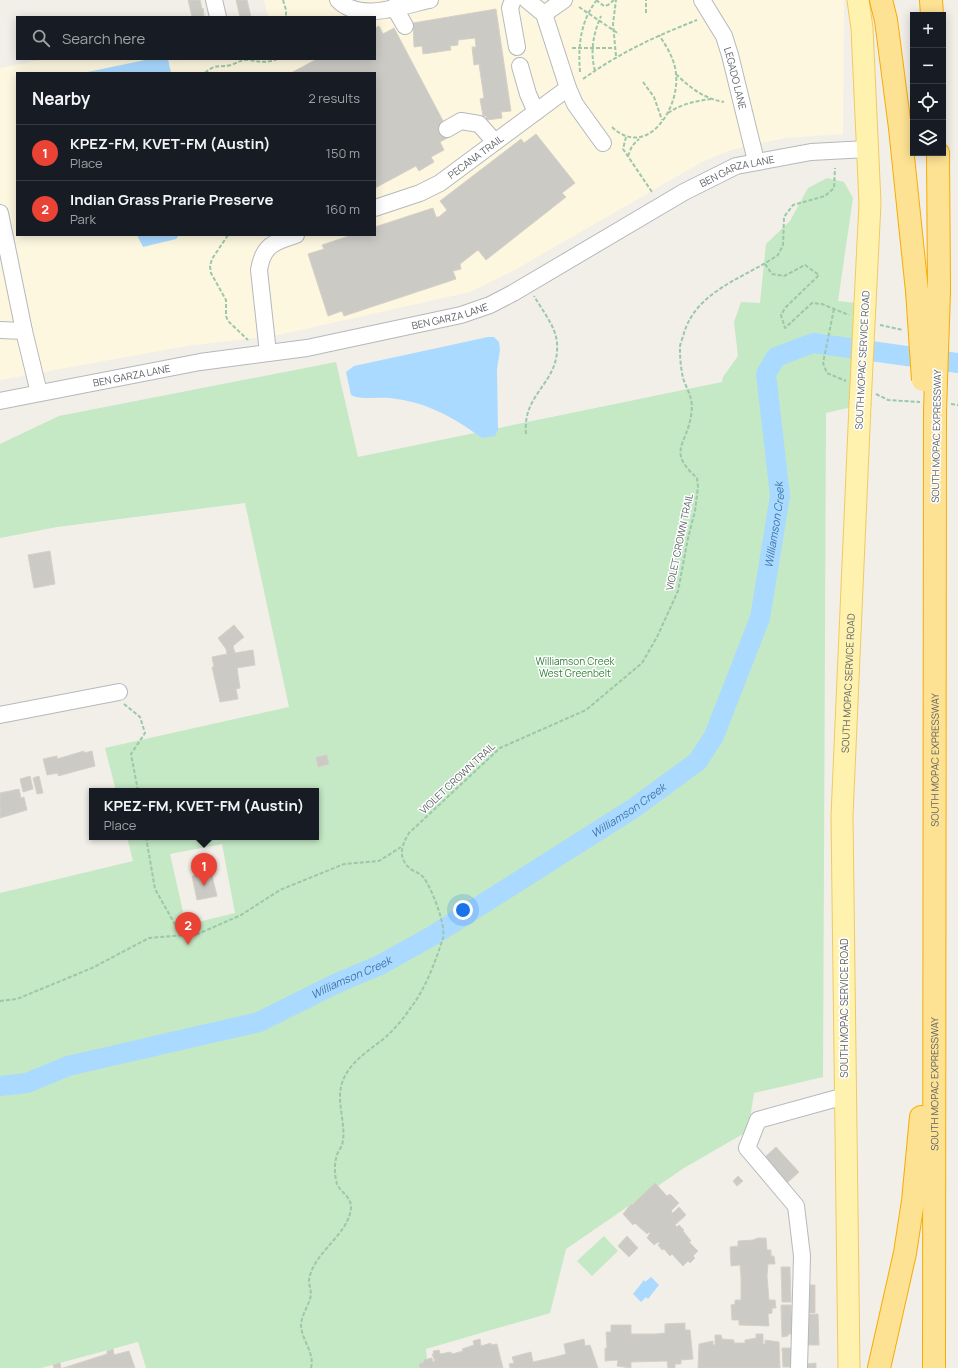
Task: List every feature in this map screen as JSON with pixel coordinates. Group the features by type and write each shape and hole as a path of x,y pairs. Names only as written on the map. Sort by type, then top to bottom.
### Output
{"highway":[{"path":"881,0 886,20 900,128 928,291"},
{"path":"930,0 932,12"},
{"name":"SOUTH MOPAC EXPRESSWAY","path":"934,1368 933,1061 935,492 930,410 928,291 938,156"},
{"path":"879,1368 905,1253 913,1201 920,1122 933,1061"}],"main road":[{"name":"SOUTH MOPAC SERVICE ROAD","path":"849,1368 842,816 860,404 859,310 870,203 862,28 858,0"}],"street":[{"path":"214,0 218,16"},
{"path":"338,0 346,7 364,12 430,0"},
{"path":"513,0 510,8 517,47"},
{"path":"527,0 544,14 568,88 575,104 604,143"},
{"path":"544,14 564,0"},
{"name":"LEGADO LANE","path":"702,0 724,36 756,161"},
{"path":"394,7 405,26"},
{"path":"520,66 528,94 536,112"},
{"name":"PECANA TRAIL","path":"376,208 431,189 568,88"},
{"path":"447,129 461,121 479,124 495,142"},
{"name":"BEN GARZA LANE","path":"0,401 200,362 307,348 461,315 490,305 513,293 684,192 736,166 756,161 811,152 867,149"},
{"path":"0,213 24,332 39,393"},
{"path":"268,354 258,270 260,262 269,246 294,236"},
{"path":"0,330 24,332"},
{"path":"0,715 116,693"},
{"path":"799,1368 802,1256 796,1206 746,1148 758,1120 845,1096"}],"path":[{"path":"283,0 286,16"},
{"path":"580,72 579,47 581,32 589,13 596,1 604,6 615,0"},
{"path":"615,0 613,30 616,56"},
{"path":"646,0 646,13"},
{"path":"579,7 619,34"},
{"path":"595,71 592,48 601,16"},
{"path":"583,80 616,56 659,35 697,20"},
{"path":"659,35 672,58 676,74 674,96 667,114"},
{"path":"572,48 614,48"},
{"path":"206,72 219,65 231,65 245,60 258,63 275,60"},
{"path":"676,74 697,92 724,102"},
{"path":"643,82 654,97 662,120"},
{"path":"628,156 632,146 639,139 648,135 667,114 674,109 692,103 713,99"},
{"path":"612,127 626,137 639,139"},
{"path":"626,137 623,149 652,192"},
{"name":"VIOLET CROWN TRAIL","path":"401,847 409,833 500,748 586,710 642,663 657,637 678,591 698,493 697,478 688,470 680,458 682,442 691,416 692,398 683,378 679,348 688,320 712,293 765,264 778,255 783,245 784,217 793,205 825,196 834,188 835,168"},
{"path":"227,236 212,260 210,266 211,273 226,300 226,316 228,321 248,340"},
{"path":"765,264 772,274 784,276 806,265 819,275 785,308 781,315 785,328 812,303 859,310"},
{"path":"526,434 526,416 529,405 553,371 557,342 554,330 534,296"},
{"path":"874,324 908,330"},
{"path":"116,693 140,717 145,733 131,754 137,788"},
{"path":"147,840 155,889 182,935"},
{"path":"0,1001 18,999 92,968 150,938 198,934 241,915 280,890 344,864 379,861 401,847 402,859 410,869 423,876 432,892 442,923 443,936 428,979 410,1010 389,1034 362,1055 349,1070 341,1087 342,1145 336,1159 336,1174 338,1185 348,1197 351,1205 350,1215 336,1237 316,1262 309,1280 311,1295 301,1323 302,1335 310,1349 311,1368"}],"shaded area":[{"path":"264,0 844,0 843,134 785,138 731,150 702,162 511,272 470,292 278,335 186,346 0,380 0,68 40,60 376,60 376,16 268,16"}],"green space":[{"name":"Williamson Creek West Greenbelt","path":"827,178 844,182 853,198 838,301 865,304 860,405 826,413 823,1077 754,1093 748,1131 684,1168 566,1249 550,1313 426,1349 428,1368 146,1368 138,1342 41,1368 0,1368 0,893 133,861 128,840 319,840 319,788 115,788 105,748 289,707 245,503 57,527 0,538 0,444 59,416 336,362 358,457 722,382 723,377 738,356 734,322 741,302 760,303 766,244 790,221 808,188","holes":["222,844 235,913 186,925 170,854"]},
{"path":"604,1236 618,1251 592,1276 577,1261"}],"water":[{"path":"145,60 168,60 171,72 88,72"},
{"path":"138,236 178,236 176,239 143,247"},
{"path":"488,337 494,337 499,342 500,350 497,369 498,430 495,436 482,438 450,417 416,403 390,398 364,398 351,395 346,372 354,366"},
{"path":"651,1277 659,1285 648,1299 646,1297 641,1302 633,1294 644,1280 645,1282"}],"building":[{"path":"188,0 200,0 204,16 192,16"},
{"path":"236,0 247,0 251,16 240,16"},
{"path":"496,9 511,111 501,112 502,118 487,120 486,116 483,116 480,99 484,98 479,64 474,65 472,47 476,47 475,38 458,40 458,45 450,46 451,50 423,54 422,46 414,47 413,23"},
{"path":"379,26 383,34 394,28 451,136 440,142 444,150 431,157 434,162 419,171 416,166 376,187 376,72 293,72 315,60 376,60 376,28"},
{"path":"536,134 575,183 562,193 566,197 486,260 478,250 460,264 461,269 453,271 456,279 344,316 342,311 328,316 308,254 324,249 322,245 349,236 376,236 376,227 433,208 436,217 439,217 447,210 440,201 521,139 524,143"},
{"path":"50,551 55,584 34,588 28,555"},
{"path":"234,625 244,637 233,646 235,653 253,650 255,665 237,668 240,688 236,689 238,699 220,702 212,667 214,667 212,657 227,654 226,649 218,638"},
{"path":"84,751 84,753 92,751 95,766 58,776 58,773 47,775 43,759 57,756 57,759"},
{"path":"327,755 329,764 318,767 316,757"},
{"path":"30,776 33,789 23,792 20,779"},
{"path":"39,776 43,793 37,794 33,778"},
{"path":"19,789 21,798 24,797 27,810 0,818 0,793"},
{"path":"211,872 217,896 197,900 192,876"},
{"path":"776,1147 799,1172 787,1183 764,1158"},
{"path":"738,1176 743,1181 737,1186 733,1181"},
{"path":"655,1183 667,1196 670,1194 679,1203 671,1211 673,1213 679,1207 686,1215 675,1225 677,1227 679,1225 684,1230 683,1231 691,1241 689,1242 698,1251 693,1256 695,1258 690,1263 688,1261 683,1266 672,1254 670,1256 664,1249 662,1250 658,1245 660,1243 658,1242 654,1245 647,1238 650,1233 649,1232 647,1234 635,1223 633,1225 623,1214 631,1204 632,1205"},
{"path":"627,1236 638,1248 629,1257 618,1246"},
{"path":"758,1238 766,1238 767,1250 771,1250 771,1256 774,1256 775,1264 768,1264 767,1276 769,1300 775,1300 776,1308 772,1308 772,1313 768,1314 769,1326 739,1325 739,1320 732,1320 731,1305 735,1304 735,1300 741,1300 740,1265 731,1266 730,1247 738,1246 738,1241 753,1240"},
{"path":"781,1267 790,1267 791,1302 782,1302"},
{"path":"805,1285 815,1285 815,1313 806,1313"},
{"path":"781,1305 791,1305 792,1334 782,1337"},
{"path":"818,1314 819,1345 807,1345 806,1315"},
{"path":"685,1323 685,1330 690,1330 693,1359 681,1360 681,1364 675,1364 675,1368 668,1368 667,1361 631,1362 631,1368 617,1366 618,1360 605,1361 605,1348 607,1348 606,1332 611,1332 611,1325 631,1325 631,1334 655,1334 665,1333 665,1324"},
{"path":"756,1334 763,1334 763,1344 765,1344 765,1340 779,1342 780,1368 698,1368 699,1344 713,1341 713,1345 715,1345 715,1335 721,1335 722,1339 734,1340 734,1343 745,1343 745,1340 756,1338"},
{"path":"480,1339 481,1346 491,1343 491,1345 497,1344 503,1368 420,1368 419,1364 424,1362 424,1360 432,1358 433,1362 435,1361 432,1354 434,1354 433,1351 439,1350 440,1354 451,1352 452,1354 463,1351 462,1349 474,1345 473,1341"},
{"path":"584,1339 585,1346 590,1345 598,1368 510,1368 509,1364 514,1363 512,1357 531,1352 533,1362 555,1357 566,1354 564,1344"},
{"path":"782,1348 792,1348 792,1367 783,1367"},
{"path":"113,1349 114,1355 129,1351 135,1368 63,1368 107,1354 107,1351"},
{"path":"60,1363 61,1368 54,1368 53,1365"},
{"path":"816,1363 816,1368 806,1368 806,1364"}],"waterway":[{"name":"Williamson Creek","path":"0,1086 27,1083 68,1066 259,1022 335,984 380,965 432,936 634,808 698,761 714,736 760,618 780,496 766,374 776,357 813,343 958,363"}],"place":[{"name":"KPEZ-FM, KVET-FM (Austin)","path":"204,886"},
{"name":"Indian Grass Prarie Preserve","path":"188,945"}]}
